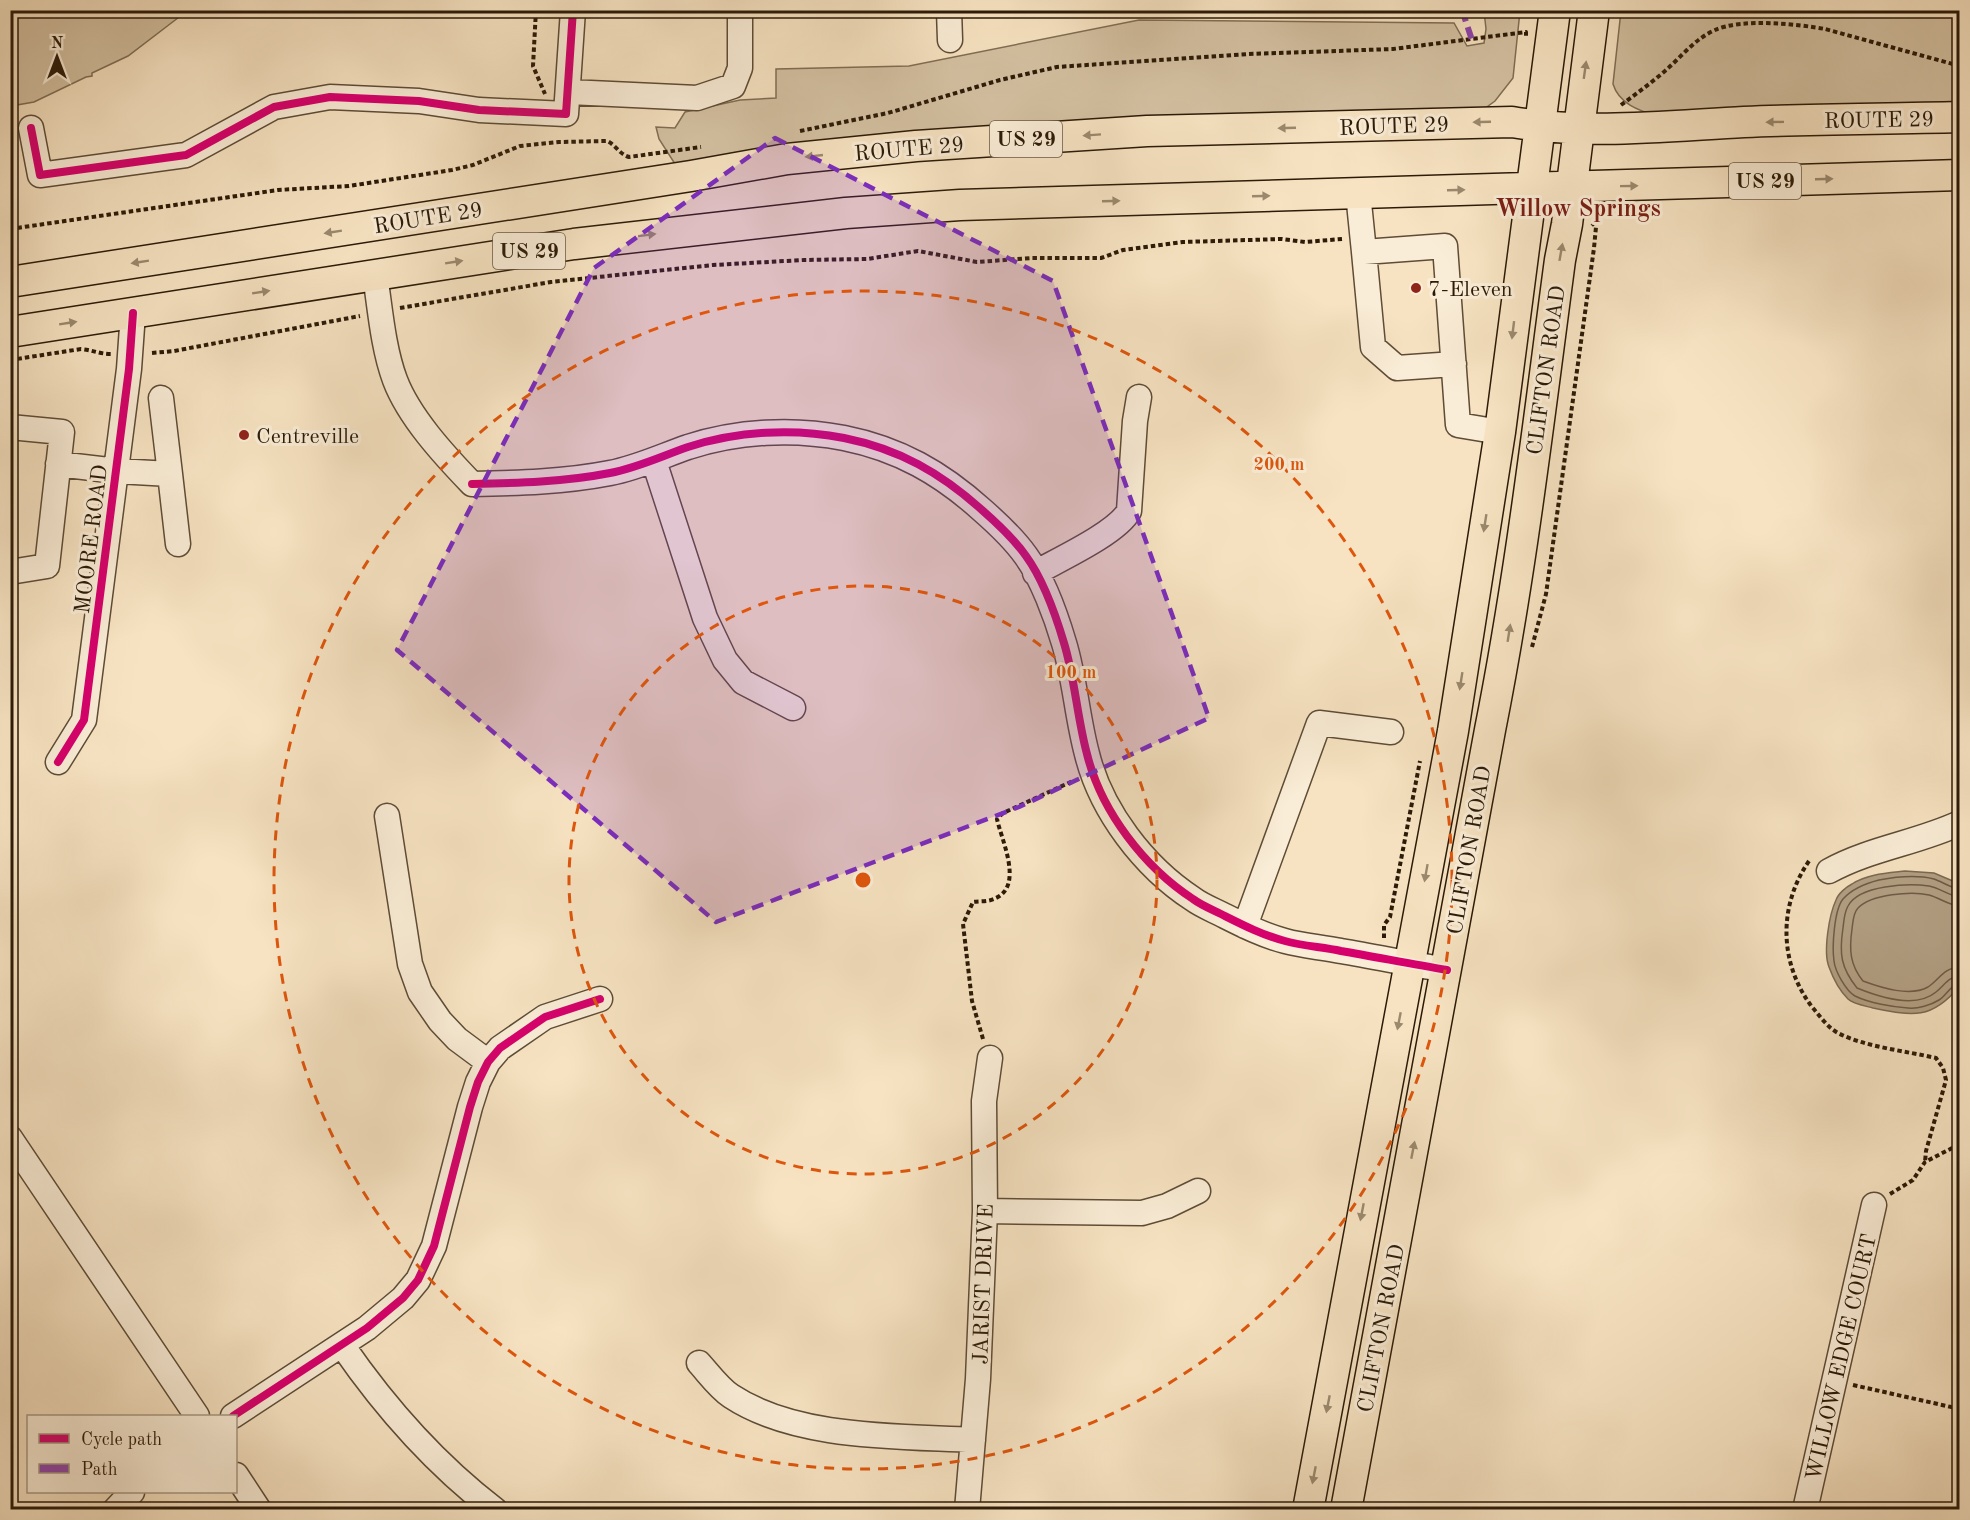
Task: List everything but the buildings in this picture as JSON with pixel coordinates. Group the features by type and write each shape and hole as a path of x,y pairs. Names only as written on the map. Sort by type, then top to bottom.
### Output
{"main road":[{"name":"CLIFTON ROAD","path":"1308,1509 1453,731 1500,432 1555,10"},
{"name":"CLIFTON ROAD","path":"1346,1509 1509,635 1567,224 1593,10"},
{"name":"ROUTE 29","path":"10,282 787,159 916,146 1147,131 1512,122 1540,127 1606,130 1748,122 1959,117"},
{"name":"US 29","path":"10,332 620,238 846,213 960,205 1959,175"},
{"path":"10,269 70,274"}],"street":[{"path":"560,106 573,10"},
{"path":"31,128 40,175 186,155 274,107 330,98 419,101 479,110 697,98 733,86 740,68 740,10"},
{"path":"949,10 950,40"},
{"path":"1358,193 1373,347 1396,368 1454,364"},
{"path":"1364,245 1445,246 1458,425 1500,432"},
{"path":"375,274 394,378 400,392 434,441 471,484 553,481 611,473 726,437 767,433 804,432 845,438 885,449 924,466 960,490 999,525 1026,556 1053,609 1064,641 1072,670 1079,720 1093,772 1106,802 1128,836 1151,865 1193,900 1245,926 1284,941 1447,970"},
{"name":"MOORE ROAD","path":"58,762 84,720 117,471 133,313"},
{"path":"1035,573 1114,528 1126,517 1129,511 1135,421 1139,397"},
{"path":"161,398 178,544"},
{"path":"10,427 62,432 47,566 10,572"},
{"path":"654,461 705,618 725,660 743,682 793,708"},
{"path":"58,464 170,474"},
{"path":"1245,926 1319,723 1391,732"},
{"path":"387,816 410,964 420,992 446,1027 488,1062"},
{"path":"1822,864 1914,841 1936,834 1959,822"},
{"path":"235,1415 366,1328 403,1298 418,1280 434,1246 470,1107 478,1082 488,1062 500,1048 545,1017 600,999"},
{"name":"JARIST DRIVE","path":"967,1509 978,1379 985,1210 984,1101 990,1058"},
{"path":"10,1138 196,1415"},
{"path":"985,1210 1142,1213 1167,1206 1198,1191"},
{"name":"WILLOW EDGE COURT","path":"1805,1509 1874,1205"},
{"path":"342,1344 368,1382 408,1429 440,1461 495,1509"},
{"path":"699,1363 730,1395 752,1408 779,1419 860,1434 973,1440"},
{"path":"237,1476 259,1509"},
{"path":"115,1509 130,1493"}],"path":[{"path":"536,10 533,66 545,92 560,106 547,128 543,143"},
{"path":"1614,110 1643,89 1703,36 1729,25 1749,23 1809,26 1959,66"},
{"path":"794,132 888,113 1000,80 1058,67 1249,54 1394,49 1526,32 1525,43"},
{"path":"10,229 278,190 339,187 395,180 473,165 508,149 543,143 608,141 623,155 629,157 708,146"},
{"path":"10,360 81,349 99,354 174,351 551,282 713,265 867,259 918,251 977,262 1032,258 1101,258 1123,250 1183,242 1282,239 1364,245"},
{"path":"990,1058 972,1001 963,924 973,902 993,900 1000,896 1006,888 1010,871 997,819 1002,813 1093,772"},
{"path":"1822,864 1808,862 1795,887 1786,924 1787,954 1800,990 1824,1022 1836,1032 1873,1044 1936,1058 1943,1068 1946,1080 1925,1162"},
{"path":"1874,1205 1913,1180 1925,1162 1959,1144"},
{"path":"1835,1379 1959,1409"}],"highlighted area":[{"path":"775,138 1053,281 1209,718 1019,807 716,922 397,650 594,268"}],"shaded area":[{"path":"11,10 187,11 128,56 92,73 92,76 34,102 11,106"},
{"path":"1484,11 1520,11 1513,78 1495,101 1473,117 675,164 659,139 656,127 675,128 685,112 740,100 776,98 776,69 909,66 1139,20 1454,23 1467,46 1484,43 1486,29"},
{"path":"1621,11 1959,11 1959,107 1665,119 1634,107 1616,92 1613,84"}],"water":[{"path":"1905,871 1934,873 1960,884 1959,987 1949,998 1930,1010 1910,1014 1887,1011 1850,1001 1837,984 1827,960 1829,924 1833,907 1840,893 1864,878"}],"marked path":[{"path":"1462,10 1472,40"}],"cycle path":[{"path":"31,128 40,175 186,155 274,107 330,97 419,101 479,110 566,114 573,10"},
{"path":"58,762 84,720 129,369 133,313"},
{"path":"472,484 541,482 593,476 630,468 688,447 726,437 785,432 844,438 883,449 918,464 951,485 988,515 1016,544 1038,575 1064,643 1087,754 1094,775 1103,796 1127,836 1158,871 1199,903 1276,939 1447,970"},
{"path":"235,1415 367,1328 403,1298 418,1280 434,1246 470,1107 478,1082 488,1062 500,1048 545,1017 600,999"}],"place":[{"name":"7-Eleven","path":"1416,288"},
{"name":"Centreville","path":"244,435"}],"district":[{"name":"Willow Springs","path":"1578,208"}]}
